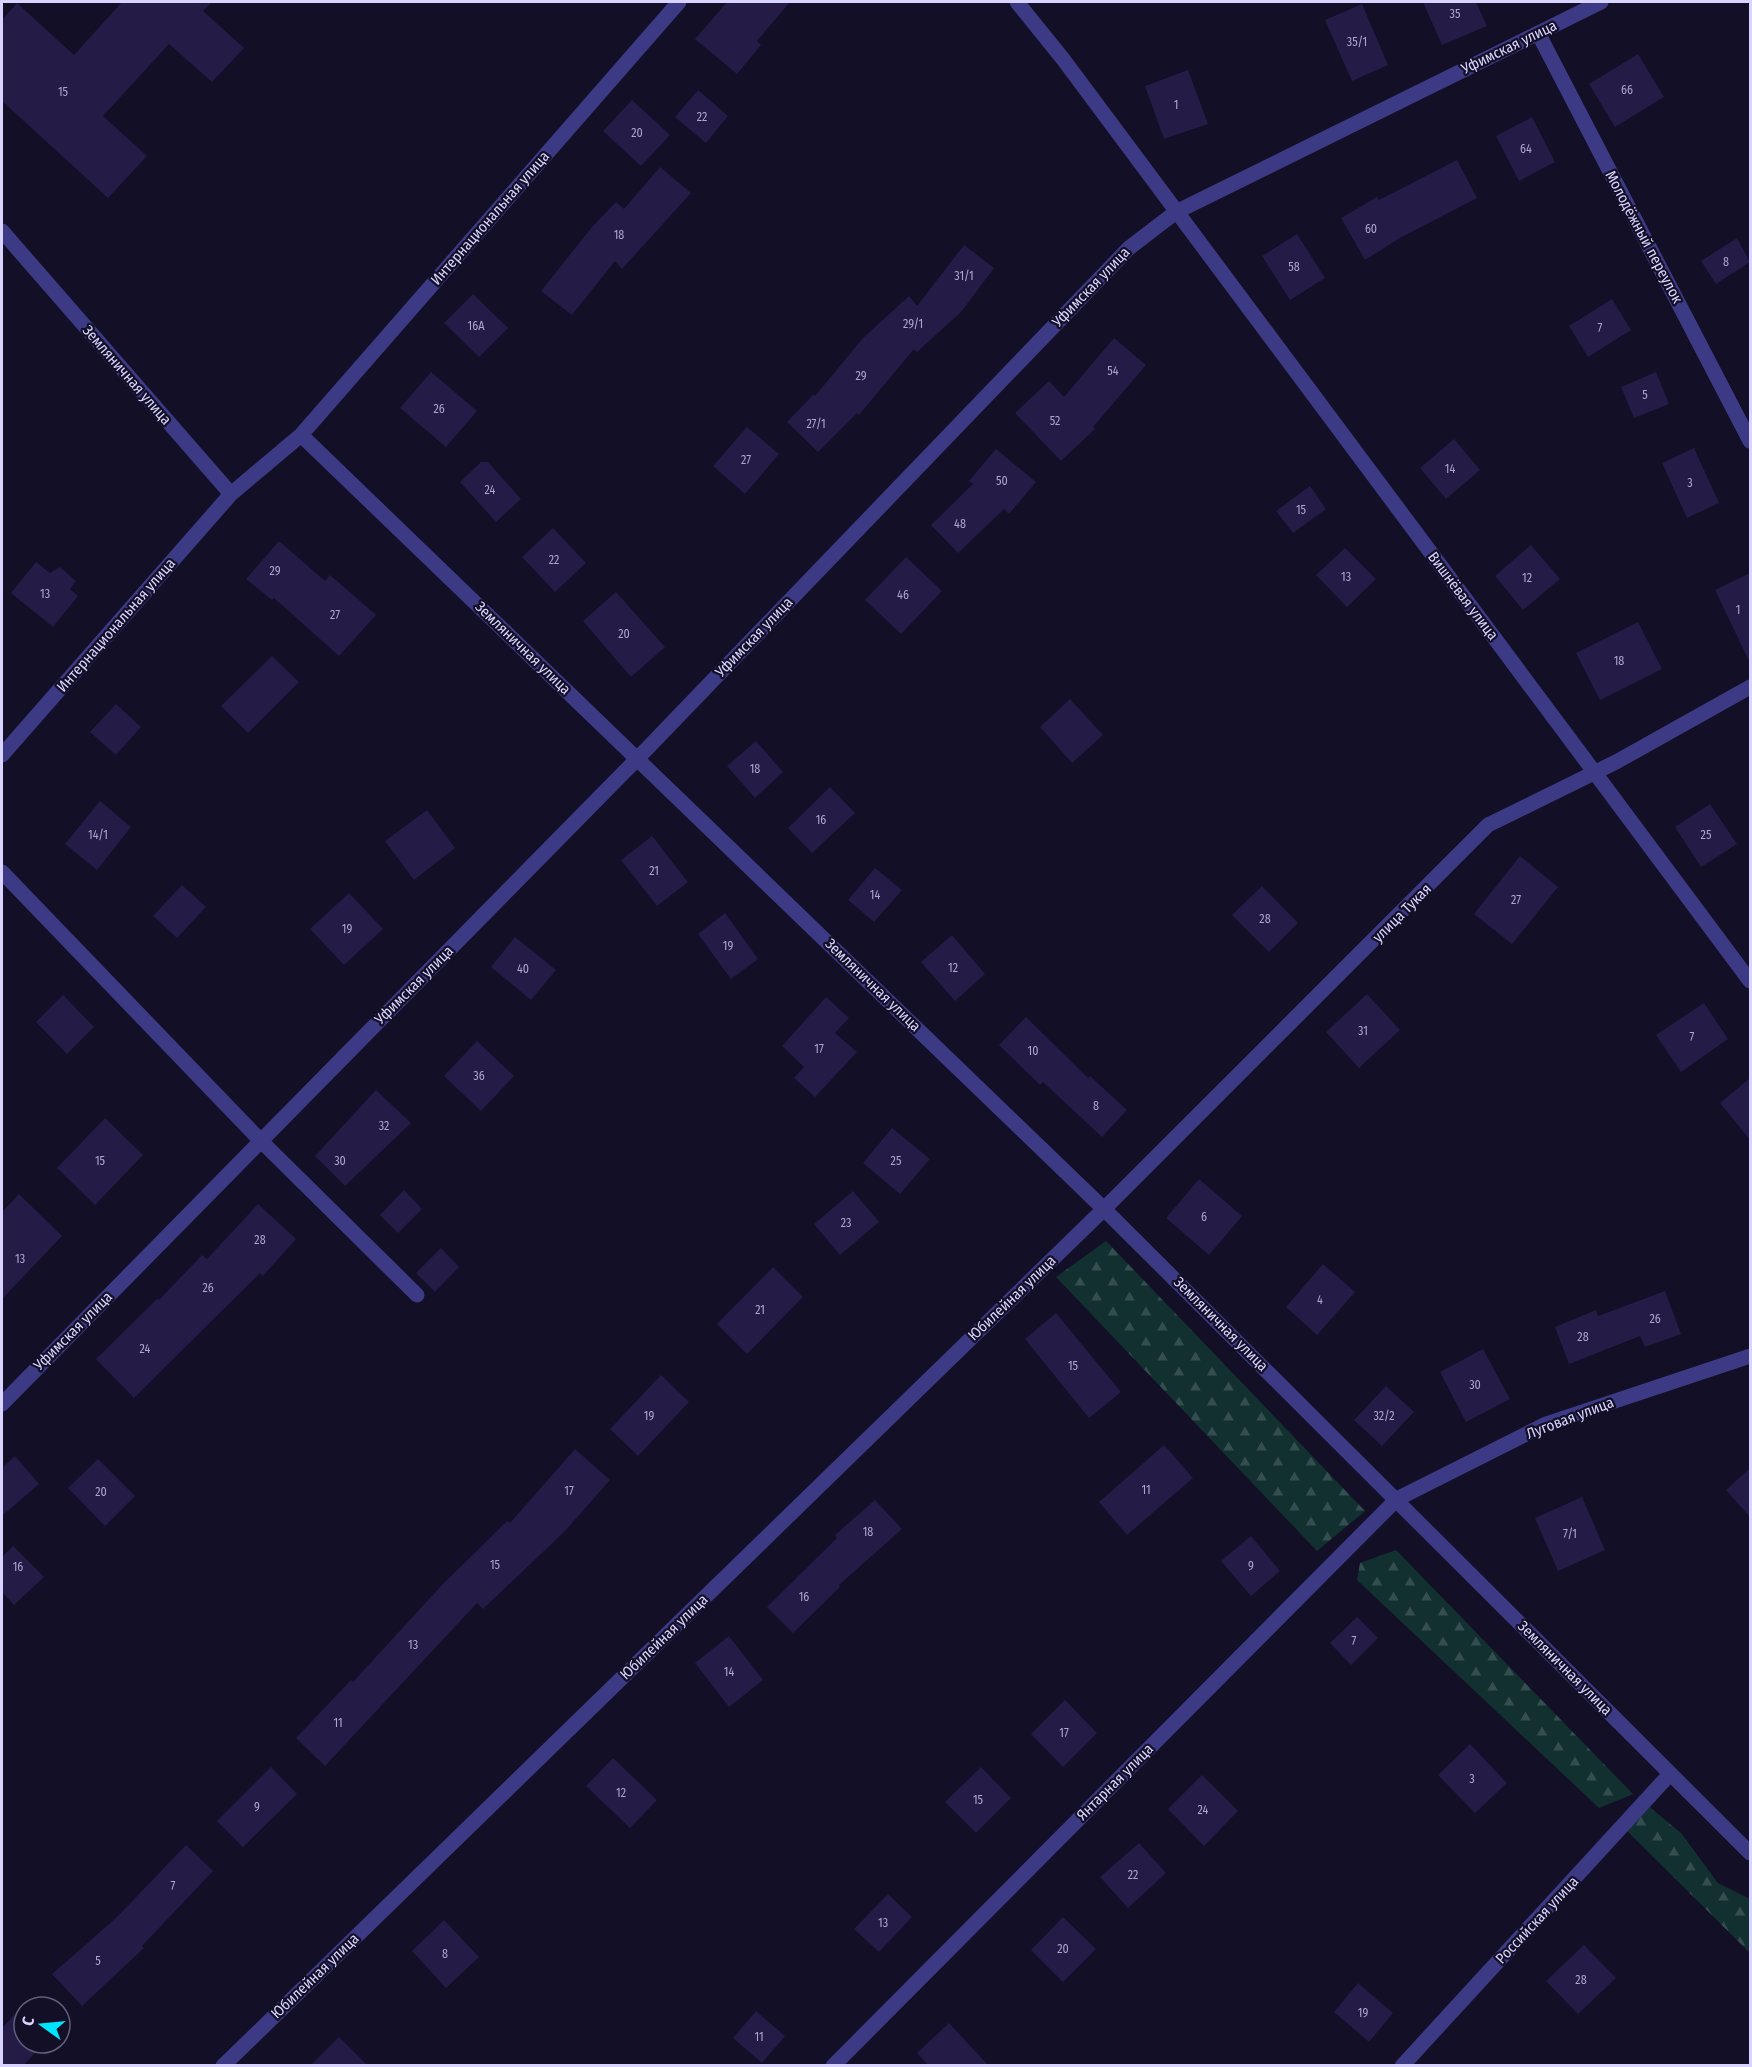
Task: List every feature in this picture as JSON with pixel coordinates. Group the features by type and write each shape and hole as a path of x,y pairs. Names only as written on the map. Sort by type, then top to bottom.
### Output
{"street":[{"name":"Интернациональная улица","path":"301,435 680,2"},
{"name":"Вишнёвая улица","path":"1017,2 1063,59 1750,981"},
{"name":"Уфимская улица","path":"2,1404 638,758 1128,248 1176,212 1601,2"},
{"name":"Молодёжный переулок","path":"1538,33 1750,441"},
{"name":"Земляничная улица","path":"2,231 231,494"},
{"path":"231,494 301,435"},
{"name":"Земляничная улица","path":"301,435 1104,1209 1750,1853"},
{"name":"Интернациональная улица","path":"2,755 231,494"},
{"name":"улица Тукая","path":"1104,1209 1488,825 1594,772 1750,687"},
{"path":"2,872 261,1141 417,1295"},
{"name":"Юбилейная улица","path":"223,2066 1104,1209"},
{"name":"Луговая улица","path":"1396,1499 1546,1424 1750,1356"},
{"name":"Янтарная улица","path":"833,2066 1396,1499"},
{"name":"Российская улица","path":"1402,2066 1670,1773"}],"green space":[{"path":"1106,1241 1365,1511 1317,1551 1056,1277"},
{"path":"1396,1550 1633,1794 1599,1808 1357,1580 1360,1563"},
{"path":"1647,1805 1681,1833 1718,1883 1750,1899 1750,1953 1625,1829"}],"building":[{"path":"122,2 212,2 203,11 244,48 212,82 169,44 103,116 147,156 108,198 2,101 2,20 17,3 74,55"},
{"path":"727,2 790,2 757,41 761,45 737,74 695,39"},
{"path":"1423,2 1476,2 1487,26 1442,45"},
{"path":"1362,4 1388,65 1352,81 1325,20"},
{"path":"1638,54 1664,97 1615,127 1589,84"},
{"path":"1188,70 1208,124 1164,139 1145,86"},
{"path":"698,90 728,116 706,143 675,117"},
{"path":"632,100 670,135 641,166 603,131"},
{"path":"1532,117 1555,162 1519,181 1496,136"},
{"path":"1457,160 1477,198 1400,238 1365,260 1341,218 1377,197 1379,200"},
{"path":"660,167 691,193 622,269 615,261 572,315 541,291 592,227 616,202 624,209"},
{"path":"1297,234 1325,278 1290,300 1262,256"},
{"path":"1737,238 1750,262 1716,284 1701,261"},
{"path":"964,245 994,268 961,312 917,352 914,349 859,415 857,413 818,452 787,422 813,395 815,396 863,338 909,296 917,306"},
{"path":"473,294 508,328 479,357 444,323"},
{"path":"1612,299 1631,330 1588,357 1569,326"},
{"path":"1114,338 1146,365 1093,427 1095,429 1061,461 1015,413 1049,381 1064,397"},
{"path":"431,372 477,411 446,447 400,408"},
{"path":"1656,372 1669,404 1634,418 1621,387"},
{"path":"747,427 779,454 745,494 713,466"},
{"path":"1454,439 1480,470 1446,499 1420,468"},
{"path":"1694,448 1719,503 1687,518 1662,463"},
{"path":"996,449 1036,482 1009,514 1004,509 958,553 931,525 973,484 969,481"},
{"path":"481,462 488,462 521,499 496,522 460,482"},
{"path":"1310,486 1326,509 1293,533 1276,511"},
{"path":"553,528 586,563 555,592 522,557"},
{"path":"279,541 325,581 330,575 376,615 339,656 274,598 272,600 246,579"},
{"path":"1531,545 1560,579 1523,610 1495,576"},
{"path":"1345,548 1376,579 1347,607 1316,575"},
{"path":"906,557 942,591 901,634 865,600"},
{"path":"36,562 50,573 60,567 76,581 70,589 78,596 53,627 11,593"},
{"path":"1750,573 1750,663 1715,590"},
{"path":"616,592 665,647 631,677 583,621"},
{"path":"1638,622 1662,669 1600,700 1576,653"},
{"path":"272,656 299,682 248,733 221,706"},
{"path":"1070,699 1103,735 1072,763 1040,727"},
{"path":"116,704 141,727 116,755 90,732"},
{"path":"756,741 783,772 755,798 727,766"},
{"path":"830,787 855,813 812,853 788,828"},
{"path":"100,801 131,827 97,870 65,844"},
{"path":"1710,804 1737,844 1701,867 1675,827"},
{"path":"427,810 455,848 414,880 385,841"},
{"path":"652,836 688,882 657,906 621,860"},
{"path":"1520,856 1558,887 1512,944 1474,914"},
{"path":"875,868 902,890 874,922 848,900"},
{"path":"182,885 206,907 177,938 153,916"},
{"path":"1262,886 1298,923 1269,952 1232,915"},
{"path":"349,893 383,929 344,965 310,929"},
{"path":"725,913 758,959 731,979 698,934"},
{"path":"952,935 985,974 955,1001 921,962"},
{"path":"515,937 556,970 531,1000 491,967"},
{"path":"1367,994 1400,1030 1359,1068 1326,1032"},
{"path":"63,995 94,1027 67,1054 36,1022"},
{"path":"826,997 849,1018 835,1033 857,1052 815,1097 794,1078 804,1067 782,1046"},
{"path":"1704,1003 1728,1039 1681,1072 1656,1035"},
{"path":"1026,1017 1088,1078 1090,1076 1127,1110 1102,1137 1043,1082 1040,1085 999,1045"},
{"path":"477,1041 514,1076 481,1111 444,1076"},
{"path":"1750,1078 1750,1140 1720,1103"},
{"path":"376,1090 411,1123 345,1186 315,1156"},
{"path":"105,1118 143,1155 95,1205 57,1168"},
{"path":"892,1128 930,1159 900,1194 863,1163"},
{"path":"1199,1179 1242,1216 1209,1255 1166,1218"},
{"path":"404,1190 422,1209 398,1233 380,1215"},
{"path":"853,1191 879,1222 840,1255 814,1224"},
{"path":"19,1194 62,1236 2,1299 2,1212"},
{"path":"258,1204 296,1239 263,1276 260,1273 134,1398 96,1359 157,1299 159,1300 202,1255 207,1259"},
{"path":"441,1248 459,1267 435,1292 416,1273"},
{"path":"1323,1264 1355,1292 1317,1335 1286,1307"},
{"path":"773,1267 803,1297 747,1354 717,1324"},
{"path":"1665,1291 1681,1334 1645,1347 1640,1336 1569,1364 1555,1327 1596,1310 1598,1316"},
{"path":"1056,1313 1121,1392 1089,1418 1025,1339"},
{"path":"1483,1349 1510,1399 1466,1422 1440,1372"},
{"path":"661,1375 689,1402 638,1456 610,1429"},
{"path":"1386,1386 1414,1412 1382,1446 1354,1420"},
{"path":"1164,1445 1193,1478 1127,1535 1099,1502"},
{"path":"575,1449 610,1480 564,1532 483,1609 477,1603 325,1766 296,1738 351,1680 353,1682 441,1586 507,1521 510,1523"},
{"path":"15,1456 39,1484 2,1516 2,1468"},
{"path":"98,1459 135,1496 105,1526 68,1488"},
{"path":"1750,1468 1750,1517 1726,1490"},
{"path":"1582,1497 1605,1550 1558,1571 1535,1518"},
{"path":"875,1500 902,1529 839,1585 840,1587 793,1633 767,1607 837,1538 835,1535"},
{"path":"1251,1536 1280,1571 1251,1596 1221,1561"},
{"path":"13,1546 44,1577 14,1605 2,1592 2,1557"},
{"path":"1357,1617 1378,1638 1351,1665 1330,1643"},
{"path":"729,1636 763,1680 729,1707 695,1663"},
{"path":"1065,1700 1097,1733 1063,1767 1031,1734"},
{"path":"1470,1744 1507,1783 1475,1813 1438,1775"},
{"path":"613,1758 657,1800 630,1828 586,1786"},
{"path":"271,1767 297,1794 243,1847 217,1821"},
{"path":"981,1767 1011,1798 976,1833 945,1802"},
{"path":"1202,1775 1238,1811 1204,1846 1168,1809"},
{"path":"1139,1843 1166,1873 1128,1908 1100,1877"},
{"path":"186,1845 213,1871 142,1946 144,1948 82,2006 52,1974 116,1918"},
{"path":"888,1894 912,1917 879,1952 854,1929"},
{"path":"1063,1917 1096,1949 1063,1982 1031,1950"},
{"path":"444,1920 479,1957 446,1988 412,1951"},
{"path":"1584,1945 1616,1978 1578,2014 1546,1981"},
{"path":"1358,1983 1393,2013 1369,2042 1334,2012"},
{"path":"756,2011 785,2036 762,2063 733,2038"},
{"path":"12,2017 12,2055 33,2055 23,2066 2,2066 2,2028"},
{"path":"949,2023 989,2066 929,2066 917,2053"},
{"path":"339,2037 368,2066 310,2066"}]}
